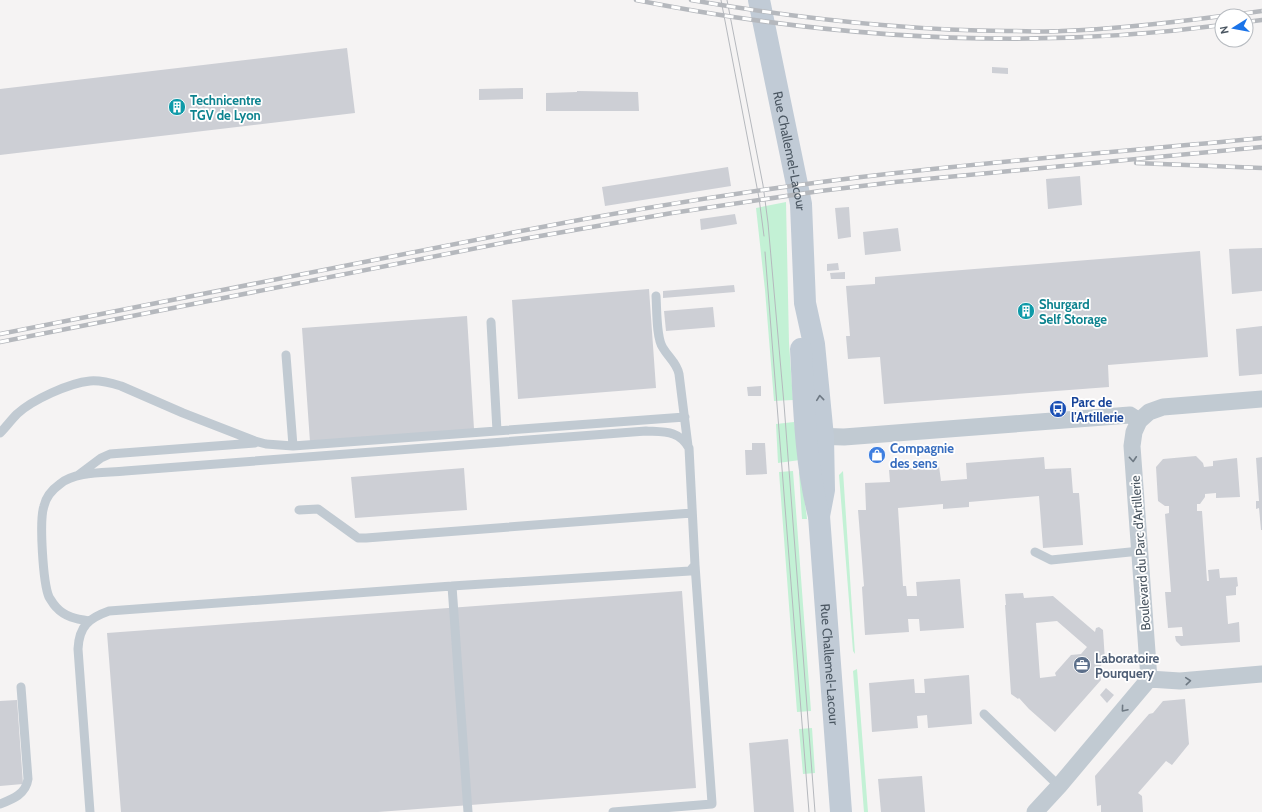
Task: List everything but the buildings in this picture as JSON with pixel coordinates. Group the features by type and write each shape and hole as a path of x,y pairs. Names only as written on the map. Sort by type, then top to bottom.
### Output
{"street":[{"name":"Rue Challemel-Lacour","path":"760,0 800,204 805,303 800,336 824,490 819,516 841,812"},
{"path":"815,436 844,438 1130,415 1139,421 1149,412 1163,407 1262,399"},
{"name":"Boulevard du Parc d'Artillerie","path":"1139,421 1134,432 1132,446 1149,679"},
{"path":"1035,812 1059,786 1149,679 1180,681 1262,674"}],"lane":[{"path":"613,812 714,806 695,565 689,448 678,367 663,348 659,337 656,296"},
{"path":"490,322 497,431"},
{"path":"286,355 293,446"},
{"path":"0,433 17,414 35,402 69,386 90,381 120,386 183,413 259,442"},
{"path":"75,476 100,458 110,454 259,442 293,446 685,417"},
{"path":"89,621 67,616 55,606 49,596 45,583 41,523 44,504 54,490 68,478 125,471 646,431 677,435 685,440 689,448"},
{"path":"299,510 318,509 358,538 692,514"},
{"path":"1035,552 1051,560 1140,551"},
{"path":"90,812 78,649 80,633 89,621 110,610 452,586 686,572 692,569 695,565"},
{"path":"452,586 468,812"},
{"path":"0,804 16,796 23,791 27,785 28,779 21,687"},
{"path":"984,714 1059,786"}],"green space":[{"path":"786,202 789,343 793,400 774,401 765,290 756,208"},
{"path":"794,422 800,460 778,463 776,424"},
{"path":"793,471 811,711 797,712 779,472"},
{"path":"801,471 807,519 802,519 799,472"},
{"path":"843,471 855,654 853,651 839,475"},
{"path":"857,669 868,812 864,812 853,671"},
{"path":"812,728 815,773 803,774 799,729"}],"tram line":[{"path":"721,0 759,198 764,236"},
{"path":"727,0 763,185 768,223 784,404 815,812"},
{"path":"765,252 809,812"}],"railway":[{"path":"636,0 781,24 928,36 1002,39 1075,37 1149,33 1214,26"},
{"path":"691,0 849,22 967,30 1082,30 1214,17"},
{"path":"1254,12 1262,11"},
{"path":"1254,21 1262,20"},
{"path":"0,334 521,231 708,198 942,168 1262,138"},
{"path":"0,342 523,239 672,213 820,191 895,182 1262,147"},
{"path":"1136,163 1262,168"}],"place":[{"name":"Technicentre TGV de Lyon","path":"177,107"},
{"name":"Shurgard Self Storage","path":"1026,311"},
{"name":"Parc de l'Artillerie","path":"1058,409"},
{"name":"Compagnie des sens","path":"877,455"},
{"name":"Laboratoire Pourquery","path":"1082,665"}]}
